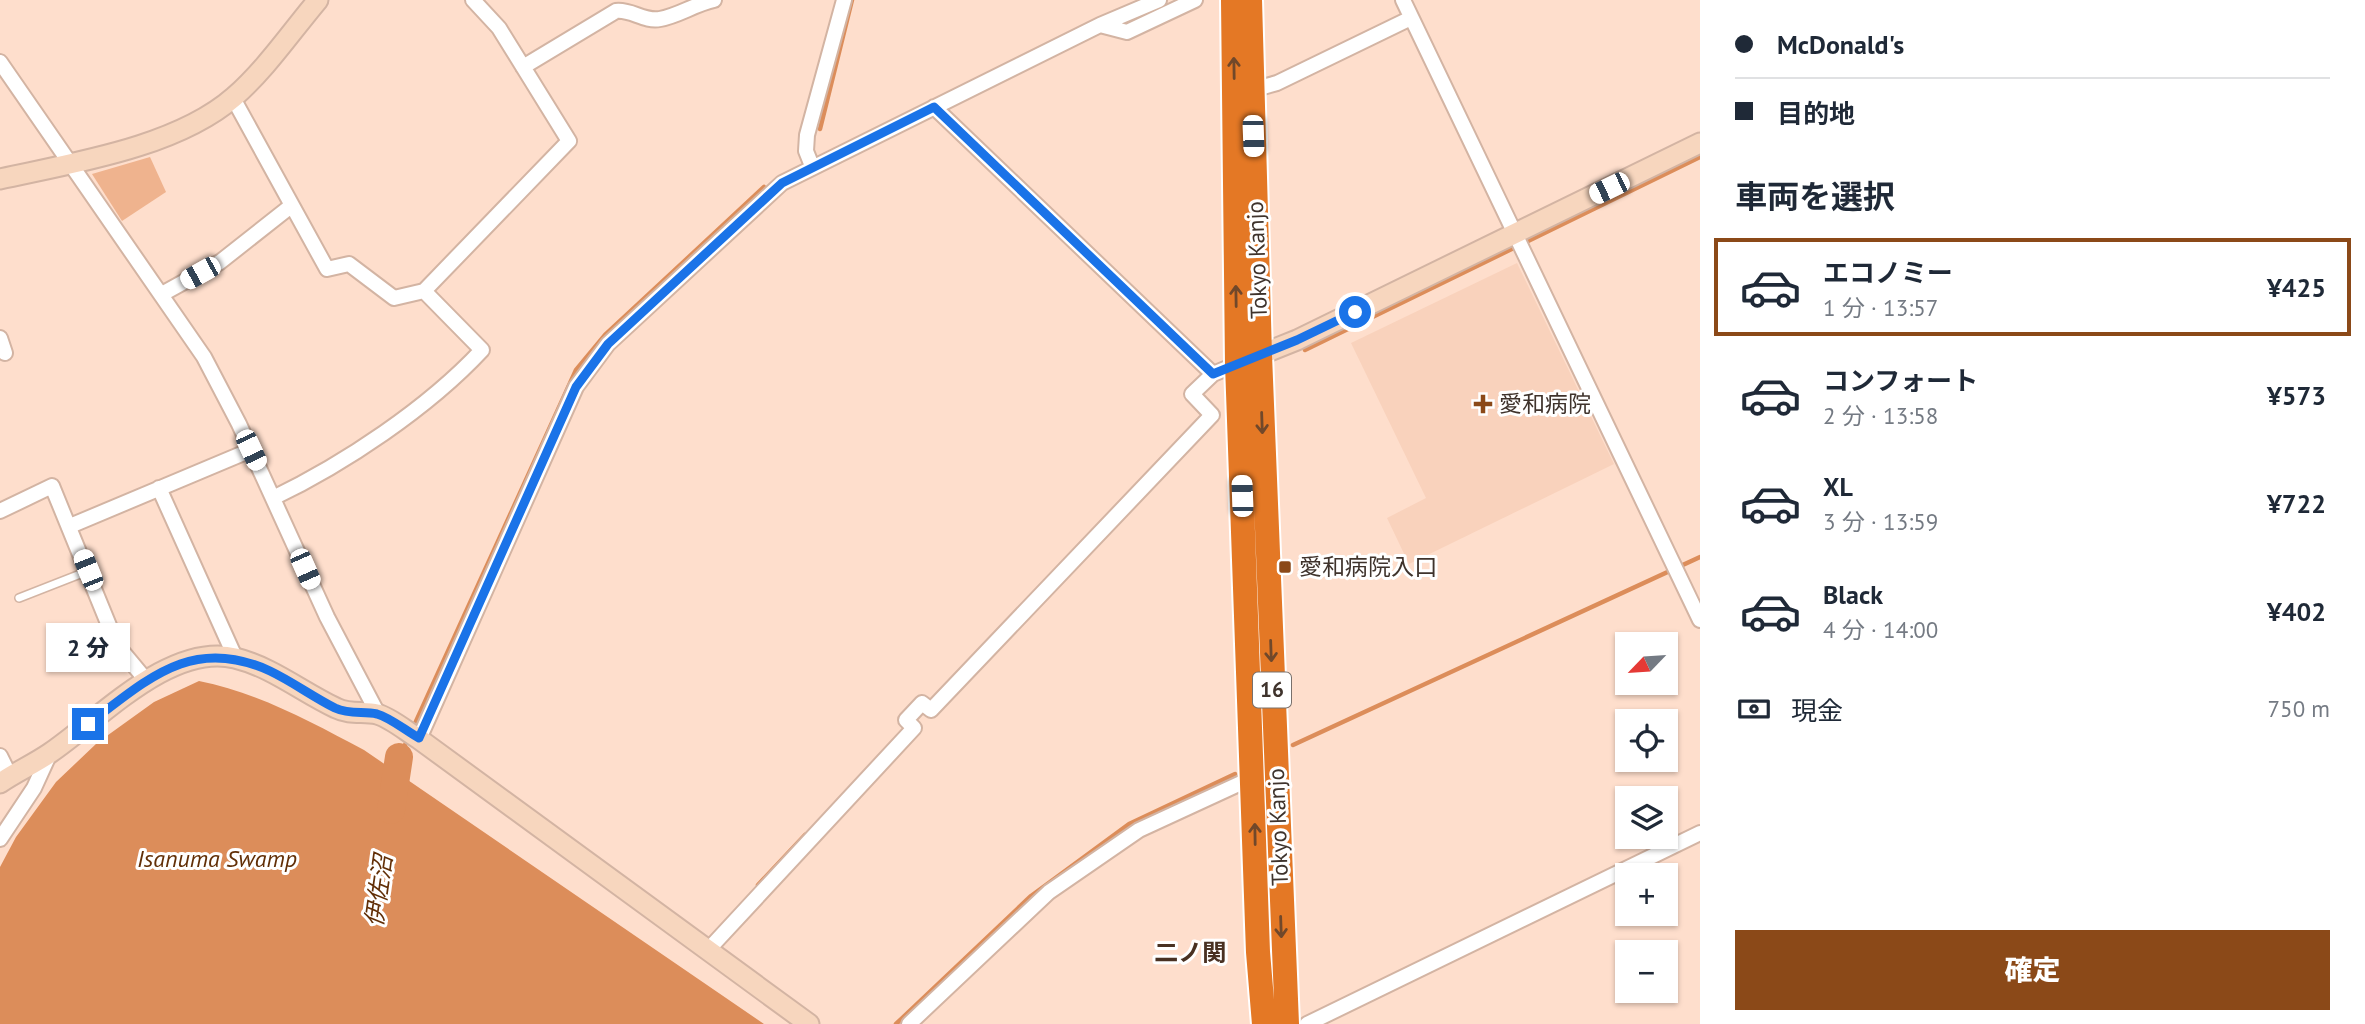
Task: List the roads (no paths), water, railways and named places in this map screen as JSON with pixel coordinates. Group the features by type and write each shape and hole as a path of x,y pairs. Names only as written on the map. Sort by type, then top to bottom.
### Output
{"highway":[{"name":"Tokyo Kanjo","path":"1233,0 1248,360 1287,1024"},
{"name":"Tokyo Kanjo","path":"1250,0 1252,90 1248,360 1258,952 1264,1024"}],"street":[{"path":"0,179 71,164 196,123 233,98 318,0"},
{"path":"233,98 327,268 349,264 394,298 425,291 569,141 499,28 474,0"},
{"path":"523,67 616,11 626,10 651,20 661,19 714,0"},
{"path":"812,166 806,151 807,135 844,0"},
{"path":"419,738 576,387 608,344 782,183 1100,25 1159,0"},
{"path":"1100,25 1127,32 1195,0"},
{"path":"1402,0 1517,233 1700,620"},
{"path":"1252,90 1278,83 1411,18"},
{"path":"0,62 204,357 251,450 327,617 378,714"},
{"path":"934,107 1213,374"},
{"path":"708,950 914,728 906,720 922,703 931,710 1212,415 1192,394 1213,374 1517,233 1700,143"},
{"path":"162,294 220,262 291,206"},
{"path":"273,498 326,472 383,433 467,366 481,350 425,291"},
{"path":"0,338 5,353"},
{"path":"70,526 251,450"},
{"path":"0,511 51,486 121,650 146,680"},
{"path":"159,488 235,657"},
{"path":"0,756 5,780 50,753 146,680 194,660 215,656 235,657 271,671 337,709 352,714 378,714 419,738 809,1024"},
{"path":"0,839 34,788 50,753"},
{"path":"909,1024 1049,892 1139,830 1254,777"},
{"path":"1307,1024 1700,833"}],"lane":[{"path":"19,598 88,570"}],"water":[{"name":"Isanuma Swamp","path":"199,681 264,701 364,750 764,1024 0,1024 0,867 16,837 56,782 97,743 154,702"}],"waterway":[{"path":"820,129 852,0"},
{"path":"1305,350 1700,157"},
{"path":"413,728 576,370 605,335 764,187"},
{"path":"1293,745 1700,557"},
{"path":"399,757 408,739"},
{"name":"伊佐沼","path":"391,810 399,757"},
{"path":"896,1024 1031,896 1129,824 1235,774"},
{"path":"758,885 805,835"}],"place":[{"name":"愛和病院","path":"1483,404"},
{"name":"愛和病院入口","path":"1285,567"}],"district":[{"name":"二ノ関","path":"1190,953"}]}
